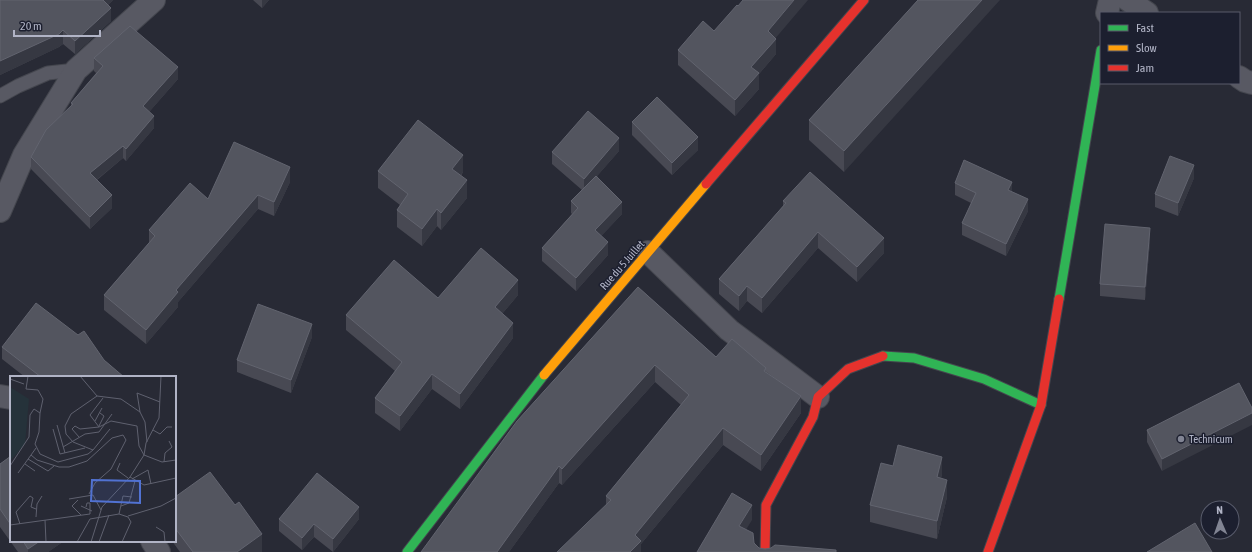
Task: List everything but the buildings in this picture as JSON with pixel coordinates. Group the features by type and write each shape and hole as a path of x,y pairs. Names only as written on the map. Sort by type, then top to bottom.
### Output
{"street":[{"path":"0,211 24,155 76,70 154,0"},
{"name":"Rue du 5 Juillet","path":"407,552 548,369 864,0"},
{"path":"1107,12 1110,0"},
{"path":"1128,0 1146,12"},
{"path":"988,552 1041,405 1100,56"},
{"path":"1240,78 1252,83"},
{"path":"648,252 729,330 818,397"},
{"path":"765,552 766,506 813,417 818,397 848,369 882,356 914,358 977,377 1041,405"},
{"path":"0,396 10,398"},
{"path":"153,542 159,552"}],"lane":[{"path":"0,96 48,72 76,70"}],"traffic: fast":[{"path":"1059,299 1100,56"},
{"path":"883,356 914,358 984,379 1041,405"},
{"path":"407,552 544,375"}],"traffic: slow":[{"path":"544,375 706,184"}],"traffic: jam":[{"path":"706,184 864,0"},
{"path":"988,552 1041,405 1059,299"},
{"path":"765,552 766,505 813,417 818,397 848,369 883,356"}],"place":[{"name":"Technicum","path":"1181,439"}]}
